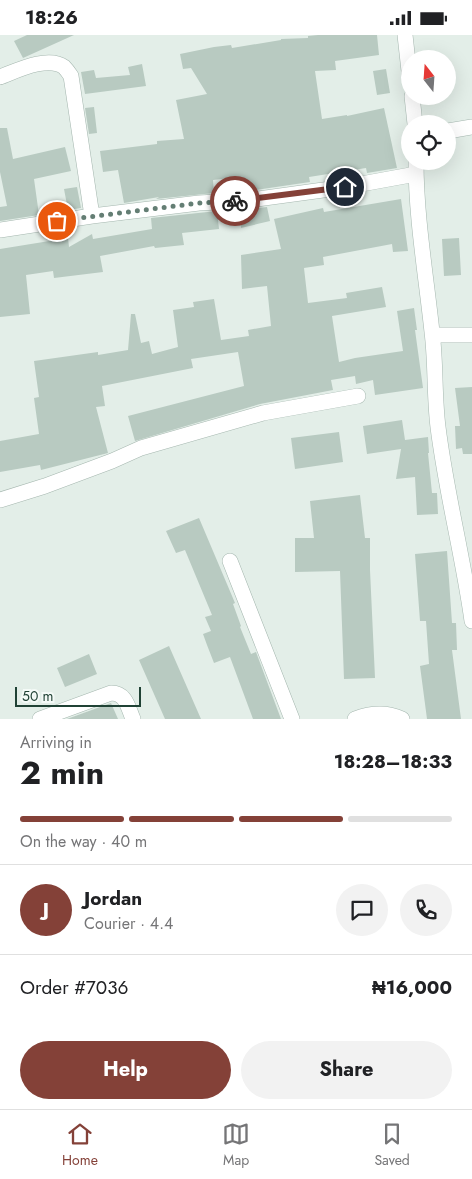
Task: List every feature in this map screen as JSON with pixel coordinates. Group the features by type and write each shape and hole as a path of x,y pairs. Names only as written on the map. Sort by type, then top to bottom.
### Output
{"street":[{"path":"405,35 407,50"},
{"path":"0,77 43,62 56,63 65,67 71,76 92,216"},
{"path":"456,130 472,127"},
{"path":"0,230 92,216 199,203 250,200 345,187 409,170"},
{"path":"416,170 422,252 433,335 437,426 472,621"},
{"path":"433,335 472,335"},
{"path":"0,500 54,483 141,448 263,413 358,396"},
{"path":"230,561 292,719"},
{"path":"40,719 111,693 118,693 124,698 133,719"},
{"path":"355,719 363,716 390,714 402,719"}],"building":[{"path":"27,35 74,35 23,58 14,41"},
{"path":"377,35 379,55 335,61 336,70 315,71 322,119 384,108 397,168 367,173 366,168 309,177 310,182 249,191 240,191 239,177 213,180 214,193 156,199 159,197 124,203 118,170 103,172 100,151 157,144 157,141 184,139 176,100 207,94 191,68 183,69 180,54 214,47 231,45 232,48 281,39 308,38 308,36"},
{"path":"142,64 146,86 85,94 81,72 94,70 96,78 130,75 128,67"},
{"path":"386,69 390,93 377,95 373,71"},
{"path":"94,107 97,133 89,134 85,108"},
{"path":"0,128 7,128 13,159 65,147 71,171 34,179 39,215 0,221 0,207 7,206 0,172"},
{"path":"77,187 81,208 68,210 64,189"},
{"path":"401,199 408,251 393,252 392,244 323,257 324,265 304,268 308,303 347,298 346,293 382,287 386,307 332,316 339,362 403,351 397,311 414,308 423,388 375,395 373,380 356,384 355,376 331,380 333,390 260,404 135,441 128,416 244,386 238,352 191,359 193,368 102,386 105,406 96,407 108,453 41,470 40,465 0,472 0,441 39,434 34,398 39,397 34,361 98,352 98,355 128,350 131,314 135,314 141,343 149,341 152,354 178,347 173,310 194,307 193,302 214,299 221,340 249,336 248,330 271,326 267,286 242,289 241,255 281,249 274,219 323,208 324,212"},
{"path":"267,207 270,221 241,228 240,210"},
{"path":"217,211 219,229 182,233 184,245 155,248 154,246 100,256 103,272 54,278 53,271 26,275 30,314 0,317 0,249 68,238 69,247 92,234 93,239 152,229 151,218"},
{"path":"459,238 461,275 444,276 442,239"},
{"path":"472,387 472,454 463,454 462,448 456,449 455,426 460,426 455,388"},
{"path":"402,420 405,440 428,437 432,493 437,493 438,514 417,515 415,477 396,479 401,449 367,454 363,426"},
{"path":"339,432 343,462 295,469 291,438"},
{"path":"360,495 365,538 370,538 375,678 344,679 340,571 295,572 295,538 314,538 310,501"},
{"path":"199,518 235,603 233,604 240,627 251,654 256,652 281,719 253,719 230,657 214,663 203,634 211,631 205,617 212,615 185,550 176,553 166,531"},
{"path":"447,551 452,623 456,623 457,650 452,650 461,719 427,719 420,666 429,664 426,621 420,621 415,554"},
{"path":"169,646 201,719 165,719 139,660"},
{"path":"89,654 97,674 65,687 57,668"},
{"path":"111,703 118,719 67,719"}],"way so far":[{"path":"57,221 199,203 235,201"}],"route":[{"path":"235,201 345,187"}]}
